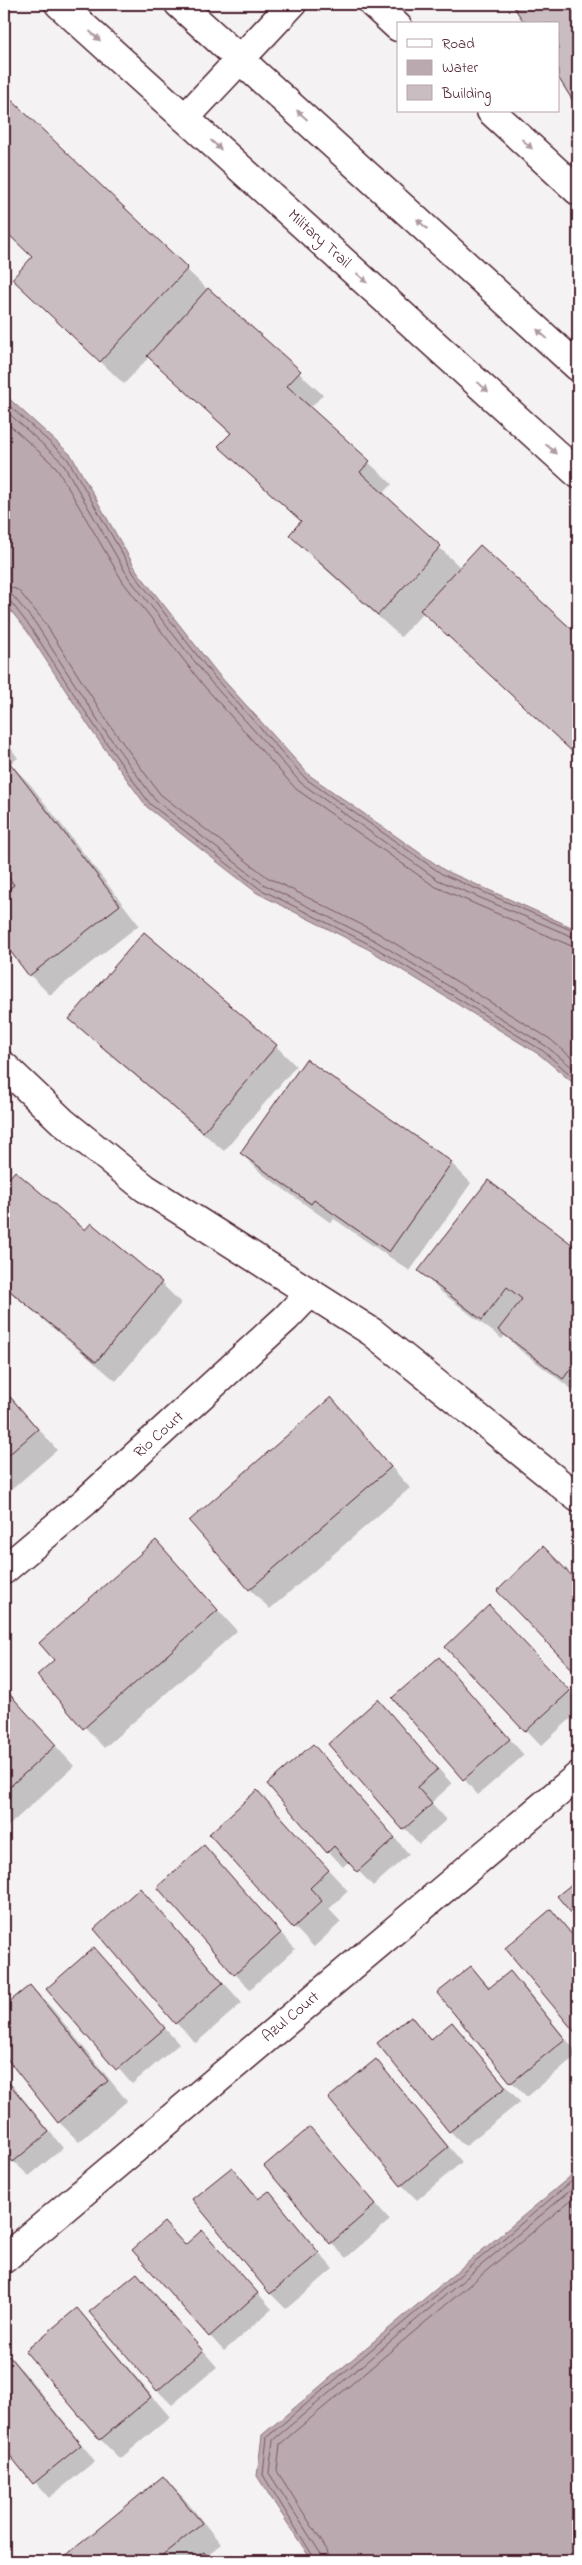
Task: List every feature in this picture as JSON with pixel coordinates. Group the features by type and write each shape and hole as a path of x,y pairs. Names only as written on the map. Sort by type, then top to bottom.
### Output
{"street":[{"name":"Military Trail","path":"59,4 578,474"},
{"path":"179,4 578,366"},
{"path":"186,118 292,4"},
{"path":"373,4 397,26"},
{"path":"492,112 578,191"},
{"path":"4,1066 63,1122 145,1188 309,1294 372,1332 578,1498"},
{"name":"Rio Court","path":"4,1570 85,1502 286,1318 309,1294"},
{"name":"Azul Court","path":"4,2259 578,1776"}],"water":[{"path":"4,394 71,455 137,571 218,674 309,775 444,870 578,930 578,1087 540,1055 368,949 257,893 147,807 94,734 27,631 4,602"},
{"path":"578,2170 578,2561 312,2561 257,2476 262,2435"}],"building":[{"path":"512,4 578,4 578,109 560,80 560,22 524,22"},
{"path":"4,93 188,268 100,362 12,279 32,257 4,230"},
{"path":"208,288 301,371 287,386 370,461 360,472 441,546 378,615 289,535 301,521 218,446 231,433 147,356"},
{"path":"480,545 578,635 578,757 420,610"},
{"path":"10,763 120,905 29,976 4,943 4,893 14,885 4,871 4,768"},
{"path":"144,932 277,1045 203,1132 69,1019"},
{"path":"306,1059 452,1162 389,1252 314,1200 311,1204 240,1153"},
{"path":"15,1171 85,1230 91,1223 162,1282 96,1362 4,1286 4,1184"},
{"path":"488,1180 578,1249 578,1359 563,1379 498,1330 522,1299 507,1287 482,1320 418,1271"},
{"path":"4,1390 38,1429 4,1459"},
{"path":"331,1397 391,1467 249,1590 189,1521"},
{"path":"156,1540 218,1610 83,1729 37,1675 54,1660 39,1643"},
{"path":"543,1546 578,1582 578,1671 576,1673 497,1591"},
{"path":"489,1605 570,1691 525,1732 445,1647"},
{"path":"439,1657 510,1739 463,1780 392,1698"},
{"path":"4,1688 56,1745 4,1792"},
{"path":"378,1699 438,1769 417,1787 432,1804 403,1830 328,1744"},
{"path":"313,1744 395,1838 357,1872 334,1846 327,1853 267,1784"},
{"path":"257,1790 329,1870 310,1888 322,1901 293,1928 209,1834"},
{"path":"204,1845 281,1933 234,1975 157,1887"},
{"path":"578,1879 578,1921 557,1896"},
{"path":"140,1888 223,1983 175,2024 94,1929"},
{"path":"551,1909 578,1942 578,2036 505,1948"},
{"path":"94,1947 165,2028 116,2070 46,1989"},
{"path":"471,1966 489,1988 510,1971 565,2039 511,2083 437,1993"},
{"path":"30,1985 108,2081 58,2123 4,2055 4,2006"},
{"path":"411,2016 430,2040 452,2022 506,2087 449,2132 377,2043"},
{"path":"376,2059 448,2147 401,2186 328,2098"},
{"path":"4,2077 49,2132 13,2162 4,2150"},
{"path":"310,2127 376,2204 330,2244 264,2166"},
{"path":"232,2167 258,2199 269,2191 319,2253 270,2294 192,2199"},
{"path":"164,2222 185,2245 202,2230 258,2293 209,2337 132,2250"},
{"path":"137,2273 203,2351 157,2391 89,2312"},
{"path":"77,2308 151,2397 100,2440 25,2351"},
{"path":"9,2356 81,2445 33,2484 4,2448 4,2360"},
{"path":"163,2476 202,2523 155,2561 59,2561"},
{"path":"204,2552 210,2561 189,2561"}]}
